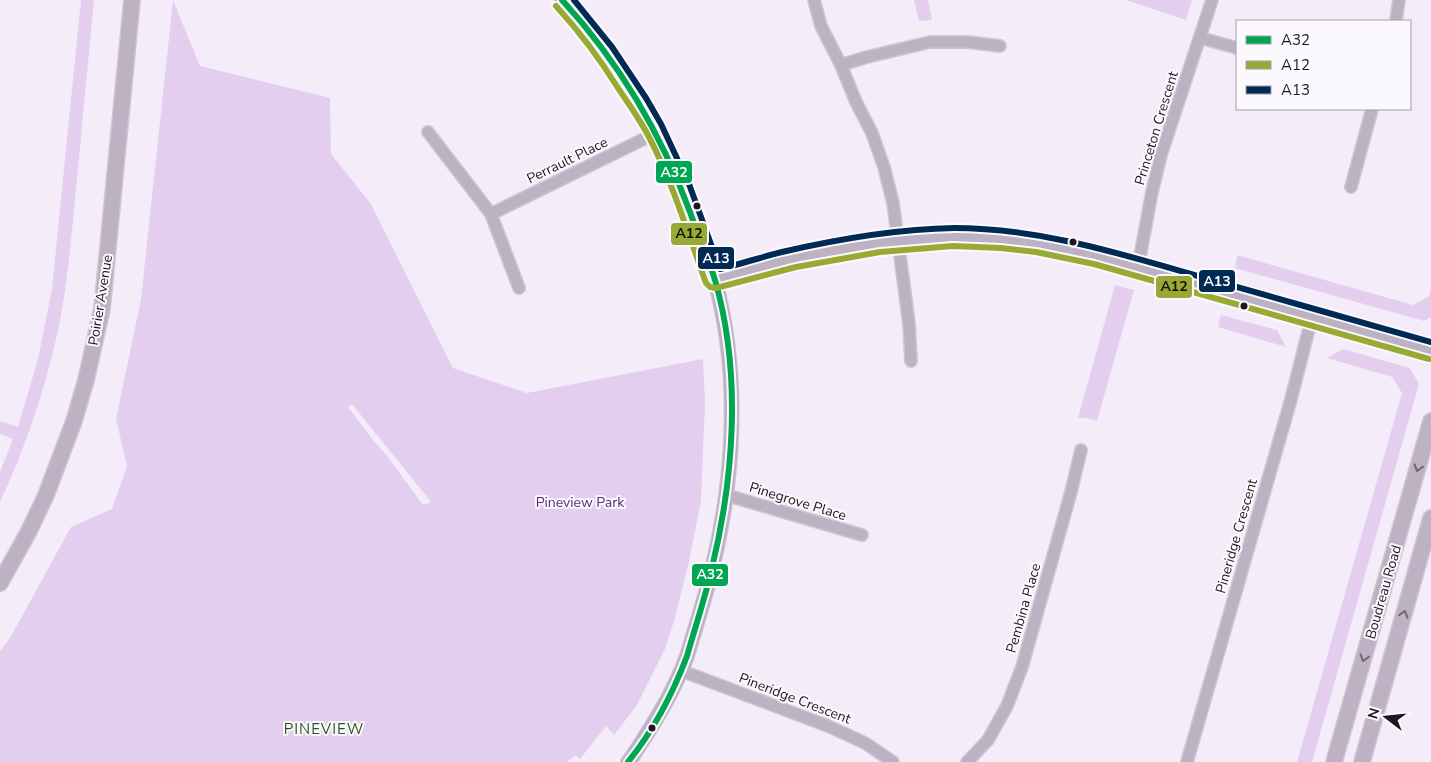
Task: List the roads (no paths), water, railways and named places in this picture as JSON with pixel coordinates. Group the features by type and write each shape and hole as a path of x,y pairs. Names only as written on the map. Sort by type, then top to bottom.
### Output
{"main road":[{"name":"Poirier Avenue","path":"0,583 29,531 46,495 74,421 86,380 102,309 132,0"},
{"name":"Boudreau Road","path":"1334,762 1431,422"},
{"name":"Boudreau Road","path":"1362,762 1431,518"}],"street":[{"path":"562,0 593,36 637,99 656,133 688,205 714,279 722,313 730,381 730,450 726,495 714,562 688,656 682,671 658,715 628,762"},
{"path":"814,0 821,26 872,133 884,167 893,203 910,324 911,361"},
{"name":"Princeton Crescent","path":"1138,267 1161,155 1212,0"},
{"path":"1396,20 1400,0"},
{"path":"1201,38 1236,48"},
{"path":"841,65 930,42 968,42 1000,46"},
{"path":"1351,187 1372,110"},
{"path":"428,132 491,214 519,288"},
{"name":"Perrault Place","path":"491,214 656,133"},
{"path":"714,279 805,256 898,240 952,238 1009,240 1064,249 1138,267 1431,351"},
{"name":"Pineridge Crescent","path":"1187,762 1290,403 1312,317"},
{"name":"Pembina Place","path":"967,762 988,740 1007,706 1022,667 1081,450"},
{"name":"Pinegrove Place","path":"726,495 862,536"},
{"name":"Pineridge Crescent","path":"682,671 828,726 865,742 893,762"}],"district":[{"name":"PINEVIEW","path":"324,729"}],"park label":[{"name":"Pineview Park","path":"580,502"}]}
